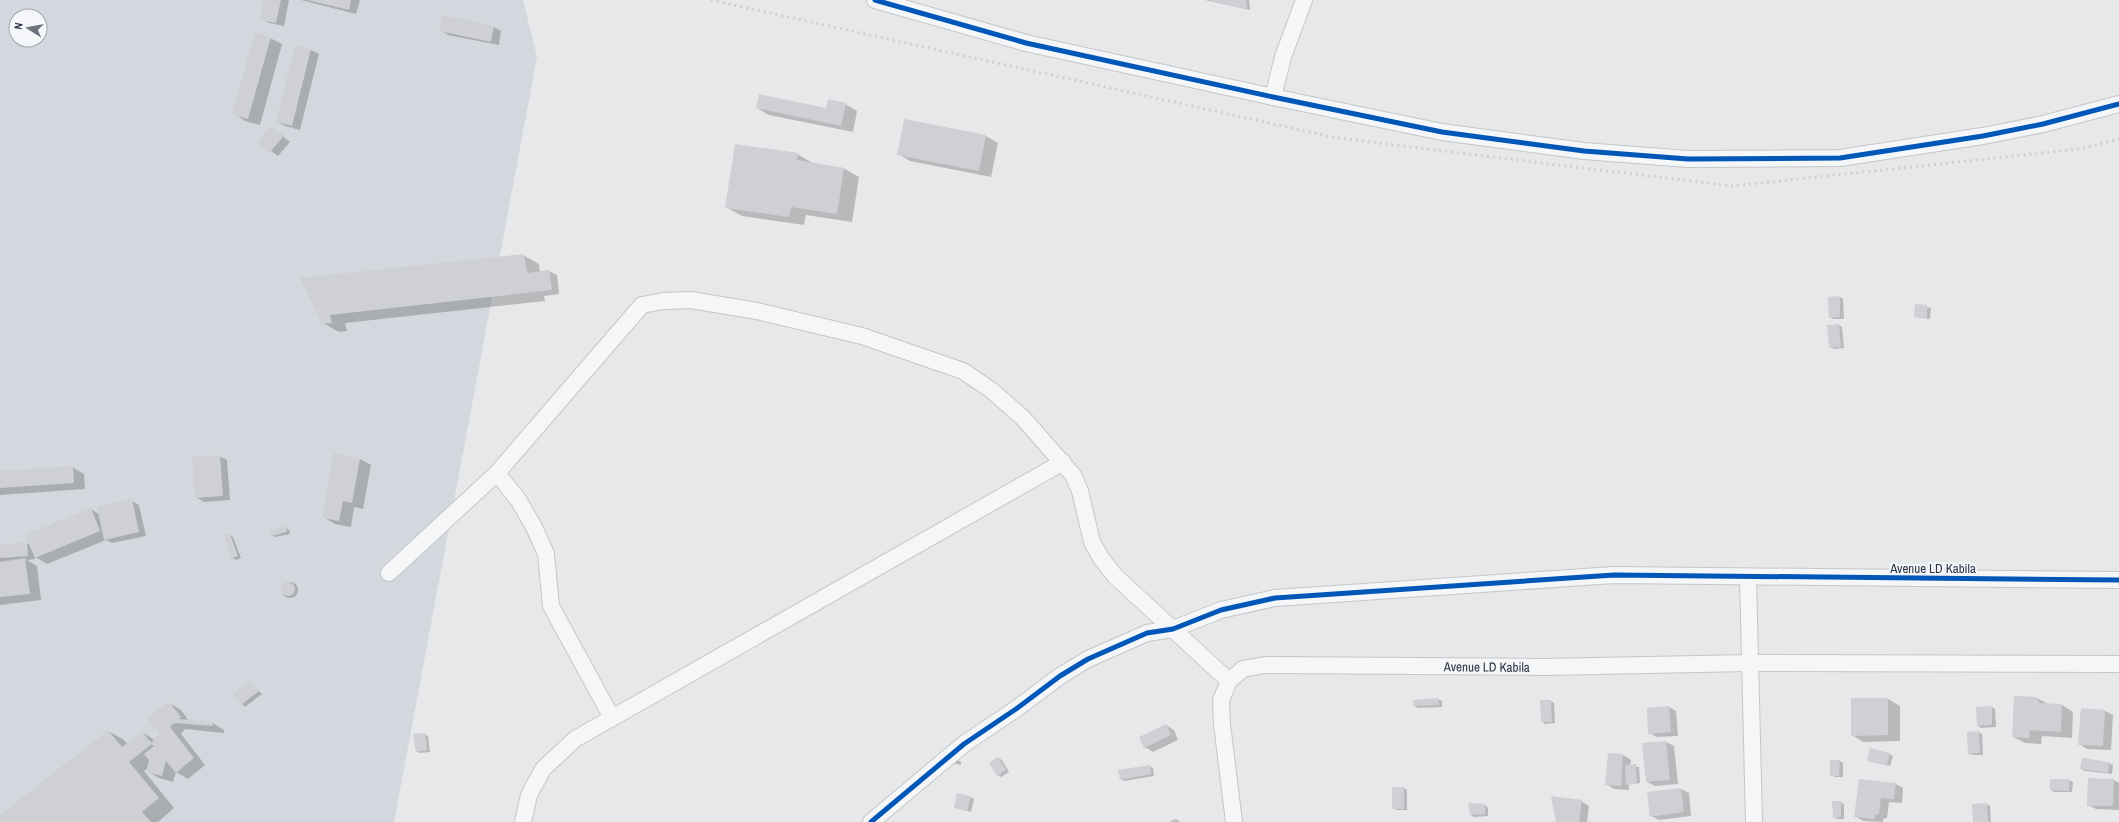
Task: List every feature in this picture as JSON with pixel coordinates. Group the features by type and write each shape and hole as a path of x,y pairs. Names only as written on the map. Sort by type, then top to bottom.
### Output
{"street":[{"path":"875,0 896,3 1026,43 1442,132 1584,150 1688,159 1840,158 1983,136 2043,124 2119,104"},
{"path":"1273,97 1283,57 1304,0"},
{"path":"389,573 497,473 642,305 663,301 691,300 757,311 855,334 920,355 963,371 991,390 1023,418 1063,462 1073,475 1080,492 1092,542 1101,558 1115,576 1229,681 1221,700 1222,724 1234,822"},
{"path":"523,822 529,796 543,769 575,739 1063,462"},
{"path":"497,473 519,501 534,527 546,554 551,606 612,718"},
{"name":"Avenue LD Kabila","path":"871,822 964,744 1016,709 1060,676 1115,646 1147,633 1173,629 1221,610 1275,598 1614,575 2119,580"},
{"path":"1748,577 1754,822"},
{"name":"Avenue LD Kabila","path":"1229,681 1243,669 1265,665 1545,667 1749,663 2119,664"}],"shaded area":[{"path":"0,0 523,0 537,57 394,822 0,822"}],"building":[{"path":"264,0 281,0 276,23 260,20"},
{"path":"307,0 351,0 349,10"},
{"path":"1246,0 1247,9 1211,1"},
{"path":"442,15 494,26 491,42 439,31"},
{"path":"255,32 271,37 248,119 232,115"},
{"path":"295,45 311,49 292,126 276,122"},
{"path":"759,94 826,108 828,99 846,103 841,126 756,108"},
{"path":"904,119 986,135 979,171 897,155"},
{"path":"271,126 283,137 269,153 257,142"},
{"path":"735,144 798,153 797,160 844,168 837,214 791,207 789,217 725,208"},
{"path":"524,254 527,273 549,270 552,290 330,315 332,323 322,324 300,278"},
{"path":"1840,296 1840,317 1829,318 1828,297"},
{"path":"1915,304 1927,305 1927,318 1914,317"},
{"path":"1839,324 1841,347 1829,348 1827,325"},
{"path":"334,453 360,458 352,503 343,501 339,521 322,518"},
{"path":"220,455 223,496 195,498 192,457"},
{"path":"73,466 74,483 0,488 0,471"},
{"path":"132,499 139,532 104,540 97,507"},
{"path":"91,508 100,531 35,558 25,535"},
{"path":"286,526 287,532 271,536 270,531"},
{"path":"230,534 238,556 232,558 224,536"},
{"path":"27,542 28,556 0,558 0,545"},
{"path":"25,558 30,594 0,597 0,562"},
{"path":"285,582 291,582 295,586 295,592 291,596 285,596 281,592 281,586"},
{"path":"250,680 259,691 241,705 233,694"},
{"path":"2014,696 2037,697 2039,703 2062,704 2061,732 2030,730 2029,738 2012,737"},
{"path":"1438,698 1439,705 1413,706 1413,700"},
{"path":"1851,698 1888,698 1888,735 1851,736"},
{"path":"1540,700 1551,700 1552,722 1541,722"},
{"path":"169,702 181,717 179,719 213,722 213,726 174,723 170,727 194,758 176,773 166,761 162,776 146,772 149,760 144,754 154,746 152,741 160,734 147,718"},
{"path":"1669,706 1671,732 1648,734 1647,708"},
{"path":"1992,706 1992,725 1977,726 1976,707"},
{"path":"2081,708 2105,710 2103,746 2078,745"},
{"path":"1166,724 1171,735 1144,748 1139,737"},
{"path":"108,730 122,747 142,731 152,744 129,762 159,798 142,812 151,822 0,822 0,816"},
{"path":"1979,731 1980,753 1968,754 1967,732"},
{"path":"425,733 427,750 416,752 413,734"},
{"path":"1666,741 1670,780 1646,782 1642,743"},
{"path":"1870,748 1890,753 1887,765 1867,761"},
{"path":"1608,753 1623,754 1621,786 1605,785"},
{"path":"998,757 1006,770 997,776 989,763"},
{"path":"2082,758 2109,762 2108,773 2080,769"},
{"path":"1830,760 1840,760 1839,776 1830,776"},
{"path":"1636,764 1637,784 1626,785 1625,765"},
{"path":"1150,765 1151,774 1120,780 1118,770"},
{"path":"2088,778 2114,779 2113,806 2087,806"},
{"path":"1859,779 1896,783 1894,799 1881,798 1879,814 1875,815 1875,819 1854,817"},
{"path":"2050,779 2070,779 2069,791 2050,790"},
{"path":"1392,787 1404,787 1404,809 1392,809"},
{"path":"1681,788 1684,812 1650,817 1647,792"},
{"path":"957,793 971,796 967,811 954,808"},
{"path":"1551,796 1582,800 1579,822 1556,822"},
{"path":"1832,801 1841,801 1841,817 1833,818"},
{"path":"1468,803 1485,804 1485,814 1470,815"},
{"path":"1987,803 1988,822 1973,822 1972,804"}],"railway":[{"path":"711,0 1337,138 1732,186 2079,149 2119,139"}],"cycle path":[{"path":"875,0 1026,43 1273,97 1442,132 1584,151 1688,159 1840,158 1983,136 2043,124 2119,104"},
{"path":"871,822 964,744 1016,709 1060,676 1088,659 1147,633 1173,629 1221,610 1275,598 1614,575 2119,580"}]}
